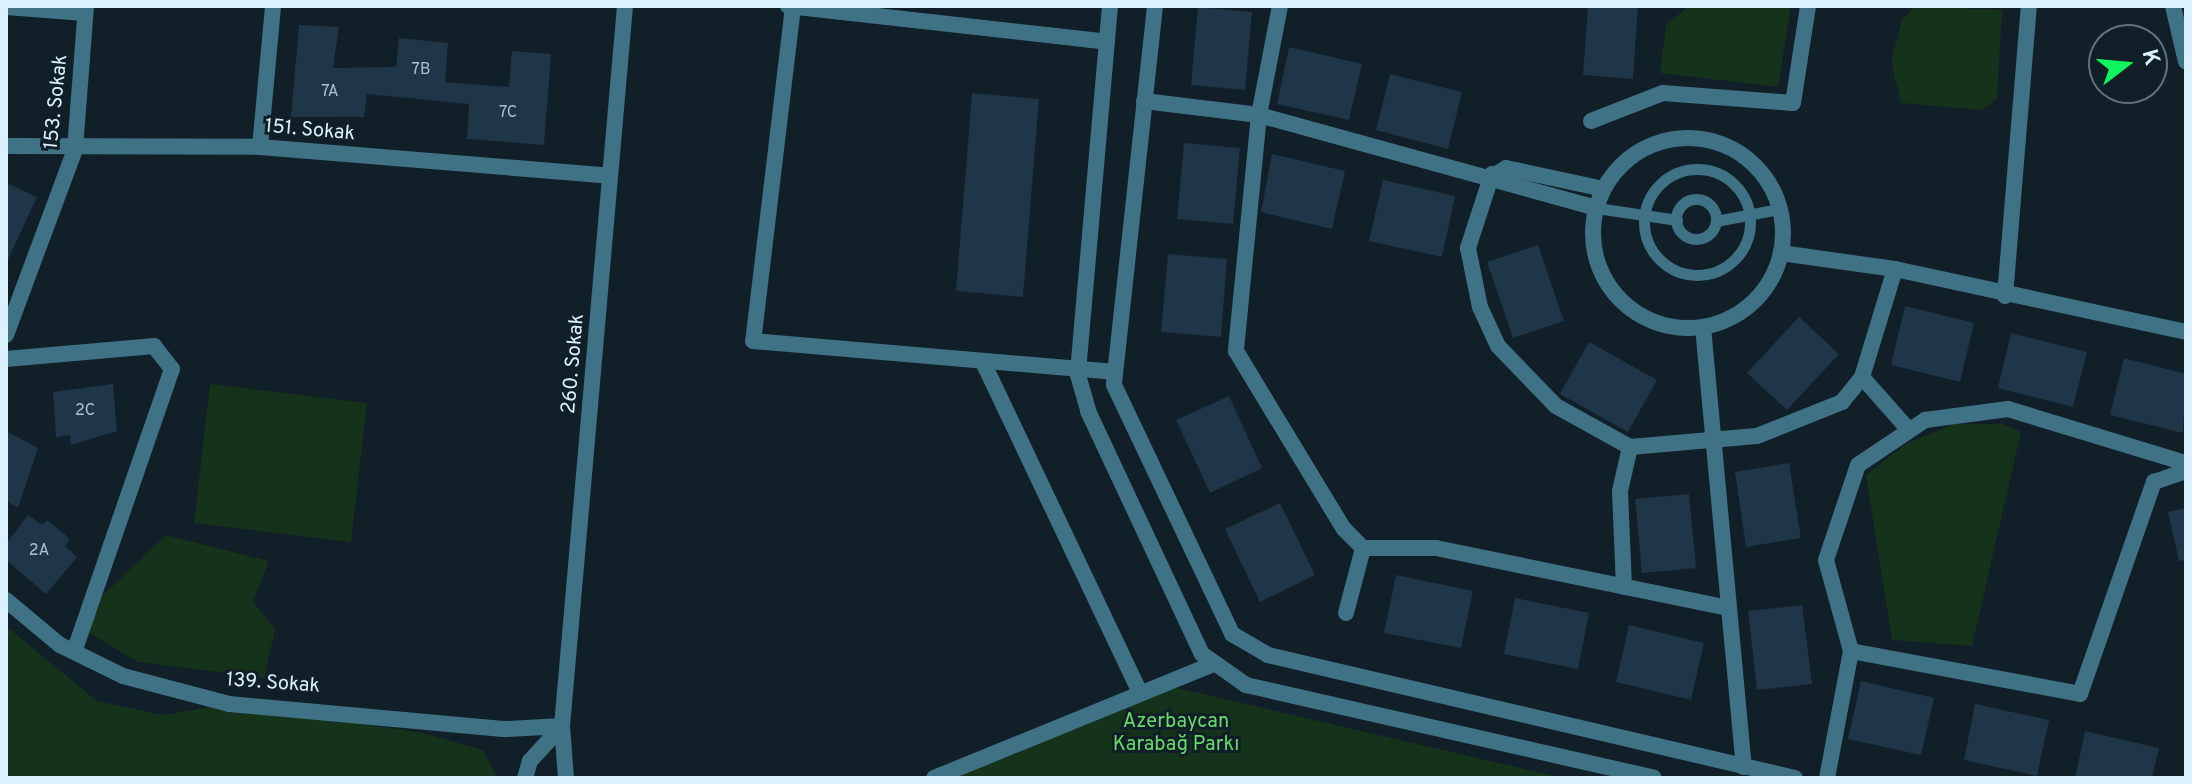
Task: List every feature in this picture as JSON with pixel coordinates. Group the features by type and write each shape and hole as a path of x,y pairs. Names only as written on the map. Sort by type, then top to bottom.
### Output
{"street":[{"path":"260,147 273,6"},
{"name":"260. Sokak","path":"566,778 562,726 625,6"},
{"path":"1107,42 791,6 753,341 1113,372"},
{"path":"1110,6 1078,371 1088,411 1211,665 1246,685 1654,778"},
{"path":"1155,6 1113,372 1121,410 1207,591 1240,643 1795,778"},
{"path":"1280,6 1259,115 1236,351 1344,529 1363,548 1436,548 1728,608"},
{"path":"1591,121 1663,93 1793,103 1808,6"},
{"path":"2005,296 2029,6"},
{"path":"2173,6 2186,62"},
{"path":"6,7 85,10"},
{"name":"153. Sokak","path":"6,335 75,149 85,10"},
{"path":"1144,101 1259,115 1494,175 1504,185 1597,208"},
{"path":"1696,138 1746,157 1779,209 1781,253 1745,310 1703,327 1651,321 1610,287 1593,236 1597,208 1604,189 1644,148 1696,138"},
{"name":"151. Sokak","path":"6,146 75,149 260,147 610,176"},
{"path":"1604,189 1506,168 1494,175 1468,248 1480,307 1498,346 1556,406 1630,447 1713,444 1815,417 1842,402 1862,377 1895,269"},
{"path":"1781,253 1895,269 2005,296 2186,332"},
{"path":"1703,327 1744,767"},
{"path":"6,359 154,346 172,369 74,652"},
{"path":"983,362 1140,693"},
{"path":"1862,377 1908,429"},
{"path":"1827,778 1851,651 1828,589 1836,519 1858,465 1925,420 2008,409 2186,463"},
{"path":"1624,587 1620,491 1630,447"},
{"path":"1851,651 2080,694 2154,482 2186,471"},
{"path":"1346,613 1363,548"},
{"name":"139. Sokak","path":"6,600 74,652 123,676 229,704 506,729 562,726"},
{"path":"934,778 1211,665"},
{"path":"525,778 530,761 562,726"}],"lane":[{"path":"1699,169 1737,187 1750,215 1736,259 1693,276 1658,260 1644,215 1661,182 1699,169"},
{"path":"1677,220 1686,202 1700,200 1716,221"},
{"path":"1597,208 1677,220 1696,239 1716,221 1779,209"}],"green space":[{"path":"1689,6 1791,6 1778,87 1660,73 1666,25"},
{"path":"1915,6 2002,10 1997,99 1981,110 1901,103 1891,61 1902,20"},
{"path":"210,384 367,403 351,542 194,523"},
{"path":"1954,424 2003,424 2021,432 1972,646 1892,640 1866,475 1906,444"},
{"path":"166,535 269,561 253,601 275,630 264,678 138,662 88,632 103,595"},
{"path":"6,626 97,701 163,715 229,704 423,733 483,750 498,778 6,778"},
{"name":"Azerbaycan Karabağ Parkı","path":"1173,687 1563,778 949,778"}],"building":[{"path":"1588,6 1638,6 1633,79 1583,75"},
{"path":"1198,7 1252,12 1245,90 1191,85"},
{"path":"299,25 339,27 333,68 396,67 399,38 448,43 445,82 509,87 512,51 551,54 544,145 467,139 469,104 367,94 364,117 291,117"},
{"path":"1289,47 1362,64 1349,120 1277,104"},
{"path":"1390,74 1462,92 1448,149 1376,130"},
{"path":"972,93 1039,99 1023,297 956,291"},
{"path":"1184,143 1240,148 1233,224 1177,219"},
{"path":"1272,154 1345,171 1332,229 1261,212"},
{"path":"1383,180 1455,196 1442,257 1369,241"},
{"path":"6,183 37,197 6,264"},
{"path":"1538,245 1564,321 1513,338 1487,262"},
{"path":"1168,254 1227,259 1221,337 1161,332"},
{"path":"1905,306 1974,323 1960,382 1891,365"},
{"path":"1799,317 1839,354 1787,410 1747,373"},
{"path":"2011,333 2087,352 2073,407 1998,388"},
{"path":"1589,342 1657,380 1628,432 1560,394"},
{"path":"2124,358 2186,374 2183,433 2110,415"},
{"path":"113,384 117,431 71,445 70,435 56,437 53,392"},
{"path":"1229,396 1262,468 1210,493 1176,420"},
{"path":"6,431 38,448 18,508 6,501"},
{"path":"1789,463 1801,538 1746,547 1735,472"},
{"path":"1689,494 1696,568 1642,573 1635,499"},
{"path":"1280,503 1315,575 1260,602 1225,529"},
{"path":"2186,508 2186,560 2179,561 2168,512"},
{"path":"28,515 42,525 47,520 70,539 65,546 77,557 46,594 6,560 6,544"},
{"path":"1396,575 1473,591 1461,648 1384,633"},
{"path":"1515,598 1589,613 1578,669 1504,654"},
{"path":"1802,605 1812,684 1757,690 1748,611"},
{"path":"1629,625 1704,643 1691,700 1616,682"},
{"path":"1861,681 1934,698 1921,755 1848,739"},
{"path":"1975,704 2049,720 2037,776 1964,760"},
{"path":"2085,731 2159,748 2152,778 2075,778"}]}
